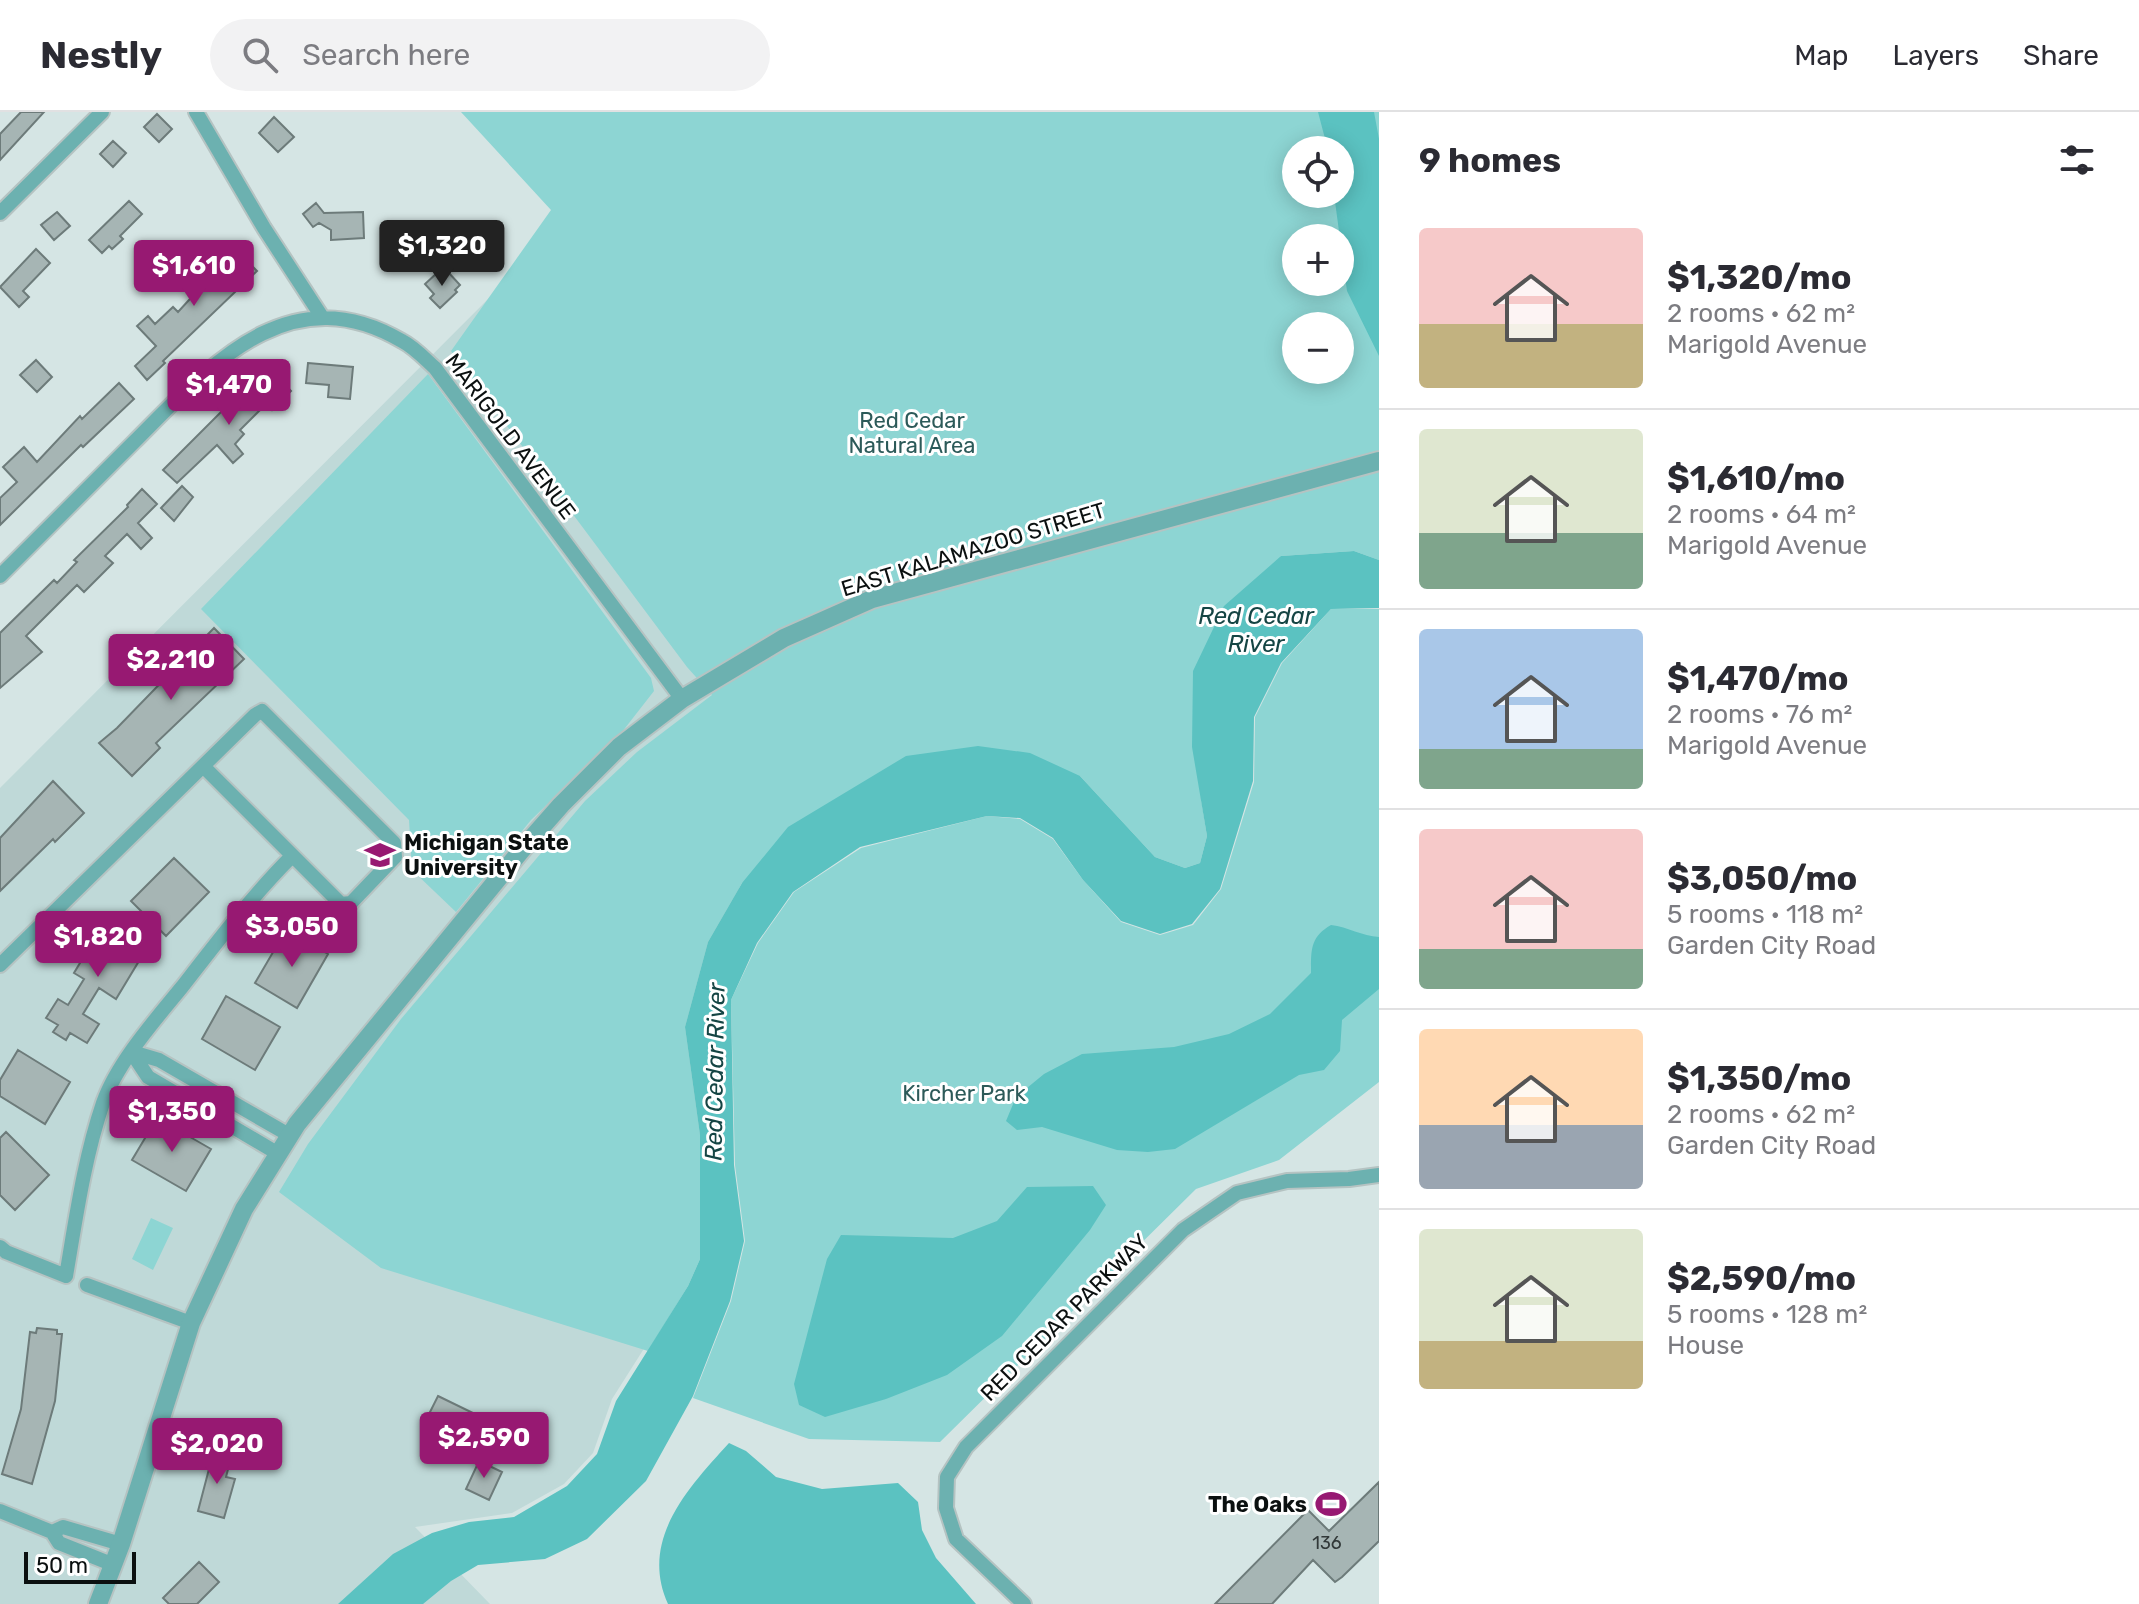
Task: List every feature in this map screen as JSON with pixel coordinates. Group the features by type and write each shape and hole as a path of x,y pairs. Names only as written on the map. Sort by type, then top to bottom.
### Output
{"street":[{"path":"0,213 102,112"},
{"path":"196,112 270,238 322,317"},
{"name":"MARIGOLD AVENUE","path":"0,576 208,370 242,343 283,324 322,317 366,324 404,341 435,368 682,699"},
{"name":"EAST KALAMAZOO STREET","path":"98,1604 121,1544 191,1323 244,1209 277,1153 561,805 619,747 682,699 784,638 872,599 1379,461"},
{"path":"0,965 255,715 262,711 394,843 395,857 351,903 345,905 203,766"},
{"path":"2,1252 66,1276 85,1172 104,1101 132,1053 260,888 292,856"},
{"path":"132,1053 159,1060 289,1135"},
{"path":"132,1053 148,1077 277,1153"},
{"name":"RED CEDAR PARKWAY","path":"1024,1604 956,1539 946,1508 947,1477 966,1447 1183,1230 1237,1193 1287,1181 1379,1175"},
{"path":"87,1285 191,1323"},
{"path":"0,1511 52,1532 59,1543 114,1565"},
{"path":"52,1532 63,1527 121,1544"}],"shaded area":[{"name":"Michigan State University","path":"1282,151 1282,208 1296,208 1296,224 1282,224 1282,296 1296,296 1296,312 1282,312 1282,384 1354,384 1354,376 1379,388 1082,772 740,881 683,1287 612,1399 593,1453 564,1484 512,1513 415,1527 490,1604 0,1604 0,788 579,208"}],"green space":[{"name":"Red Cedar Natural Area","path":"461,112 1379,112 1379,560 1354,551 1281,556 1201,799 1207,836 1200,863 1185,868 1155,857 1080,776 742,883 708,942 685,1027 700,1135 700,1259 688,1286 648,1351 381,1268 279,1192 308,1144 401,1019 585,801 637,752 712,695 687,667 451,351 551,210"},
{"path":"428,374 651,678 654,691 622,732 531,820 456,912 412,870 409,820 201,609"},
{"name":"Kircher Park","path":"1331,609 1379,609 1379,1082 1279,1160 1196,1189 940,1442 809,1439 693,1398 731,1301 745,1241 735,1165 731,1000 758,943 794,892 861,848 987,816 1020,819 1053,839 1083,880 1121,922 1160,935 1193,925 1221,889 1254,782 1255,717 1282,663"},
{"path":"151,1218 173,1228 153,1270 132,1259"}],"water":[{"path":"1318,112 1374,112 1379,139 1379,356 1349,296 1354,296 1354,224 1338,224 1336,208 1354,208 1354,136 1324,136"},
{"name":"Red Cedar River","path":"1354,551 1379,560 1379,608 1331,609 1281,663 1254,717 1253,781 1220,889 1192,924 1160,934 1121,921 1083,880 1053,838 1020,818 987,816 860,847 793,892 757,943 731,1000 734,1165 744,1241 730,1301 693,1396 646,1481 587,1539 545,1559 478,1565 451,1581 423,1604 338,1604 393,1554 432,1533 469,1522 514,1517 567,1486 597,1454 616,1401 688,1286 700,1259 700,1135 685,1027 708,942 742,883 788,827 906,756 978,746 1030,753 1080,776 1155,857 1185,868 1200,863 1207,836 1192,747 1193,671 1224,606 1281,556"},
{"path":"1331,925 1379,937 1379,989 1342,1020 1340,1051 1324,1070 1299,1075 1175,1149 1148,1152 1117,1150 1042,1127 1017,1130 1006,1121 1016,1097 1044,1074 1082,1054 1174,1047 1229,1034 1270,1014 1311,973 1315,939"},
{"path":"1093,1186 1106,1205 1090,1230 1002,1336 947,1375 886,1399 825,1417 799,1405 794,1384 827,1259 841,1235 953,1238 997,1221 1027,1187"},
{"path":"729,1443 746,1451 776,1477 822,1489 898,1483 918,1502 922,1530 936,1558 976,1604 668,1604 661,1581 660,1558 664,1537 684,1497"}],"building":[{"path":"21,112 44,112 0,160 0,134"},
{"path":"157,114 172,129 159,142 144,127"},
{"path":"274,117 294,137 278,152 259,133"},
{"path":"113,141 126,153 113,167 100,154"},
{"path":"129,201 142,214 120,236 123,239 102,253 89,240"},
{"path":"316,203 324,213 363,212 364,238 331,240 331,230 319,223 313,227 303,214"},
{"path":"57,212 70,226 54,240 41,225"},
{"path":"225,248 236,259 240,254 257,271 147,380 135,366 156,346 137,326 148,316 155,324 173,307 178,312 200,288 184,273 192,264 201,273"},
{"path":"36,249 50,263 23,291 29,297 19,307 0,287"},
{"path":"448,272 460,285 440,308 430,298 434,294 425,284 437,273 442,278"},
{"path":"36,360 52,377 37,392 20,375"},
{"path":"308,363 353,367 350,399 328,397 329,385 306,383"},
{"path":"271,370 291,391 272,410 266,404 240,430 244,434 235,444 243,454 233,463 217,445 177,483 163,470 231,402 235,407"},
{"path":"119,383 134,399 83,447 81,445 0,525 0,498 17,482 3,467 24,447 37,462 80,416 82,419"},
{"path":"182,486 193,497 174,521 161,508"},
{"path":"142,489 157,504 138,523 152,538 141,549 127,534 105,556 113,563 84,592 77,585 26,636 42,652 0,688 0,633 54,580 57,583 77,562 74,560"},
{"path":"214,628 244,659 156,743 160,748 132,776 99,743"},
{"path":"53,781 84,813 0,891 0,838"},
{"path":"174,858 209,892 166,936 131,901"},
{"path":"106,920 148,946 116,999 99,988 83,1014 99,1024 87,1043 70,1033 66,1040 53,1032 58,1025 46,1018 58,999 68,1005 84,979 74,973"},
{"path":"286,930 328,954 297,1008 255,983"},
{"path":"226,996 280,1027 255,1070 202,1039"},
{"path":"18,1050 70,1082 45,1124 0,1096 0,1080"},
{"path":"157,1118 211,1149 186,1191 132,1160"},
{"path":"6,1132 49,1175 15,1210 0,1195 0,1138"},
{"path":"37,1328 57,1330 57,1334 62,1334 55,1401 32,1484 2,1474 21,1409 30,1332 36,1333"},
{"path":"438,1396 475,1414 464,1436 427,1418"},
{"path":"214,1450 232,1454 226,1477 235,1479 224,1518 198,1511"},
{"path":"479,1461 502,1472 489,1500 466,1489"},
{"name":"The Oaks","path":"1379,1482 1379,1541 1342,1577 1335,1582 1313,1560 1272,1604 1215,1604 1308,1510 1329,1531"},
{"path":"199,1562 219,1582 197,1604 169,1604 163,1598"}],"place":[{"name":"Michigan State University","path":"380,855"},
{"name":"The Oaks","path":"1331,1504"}]}
